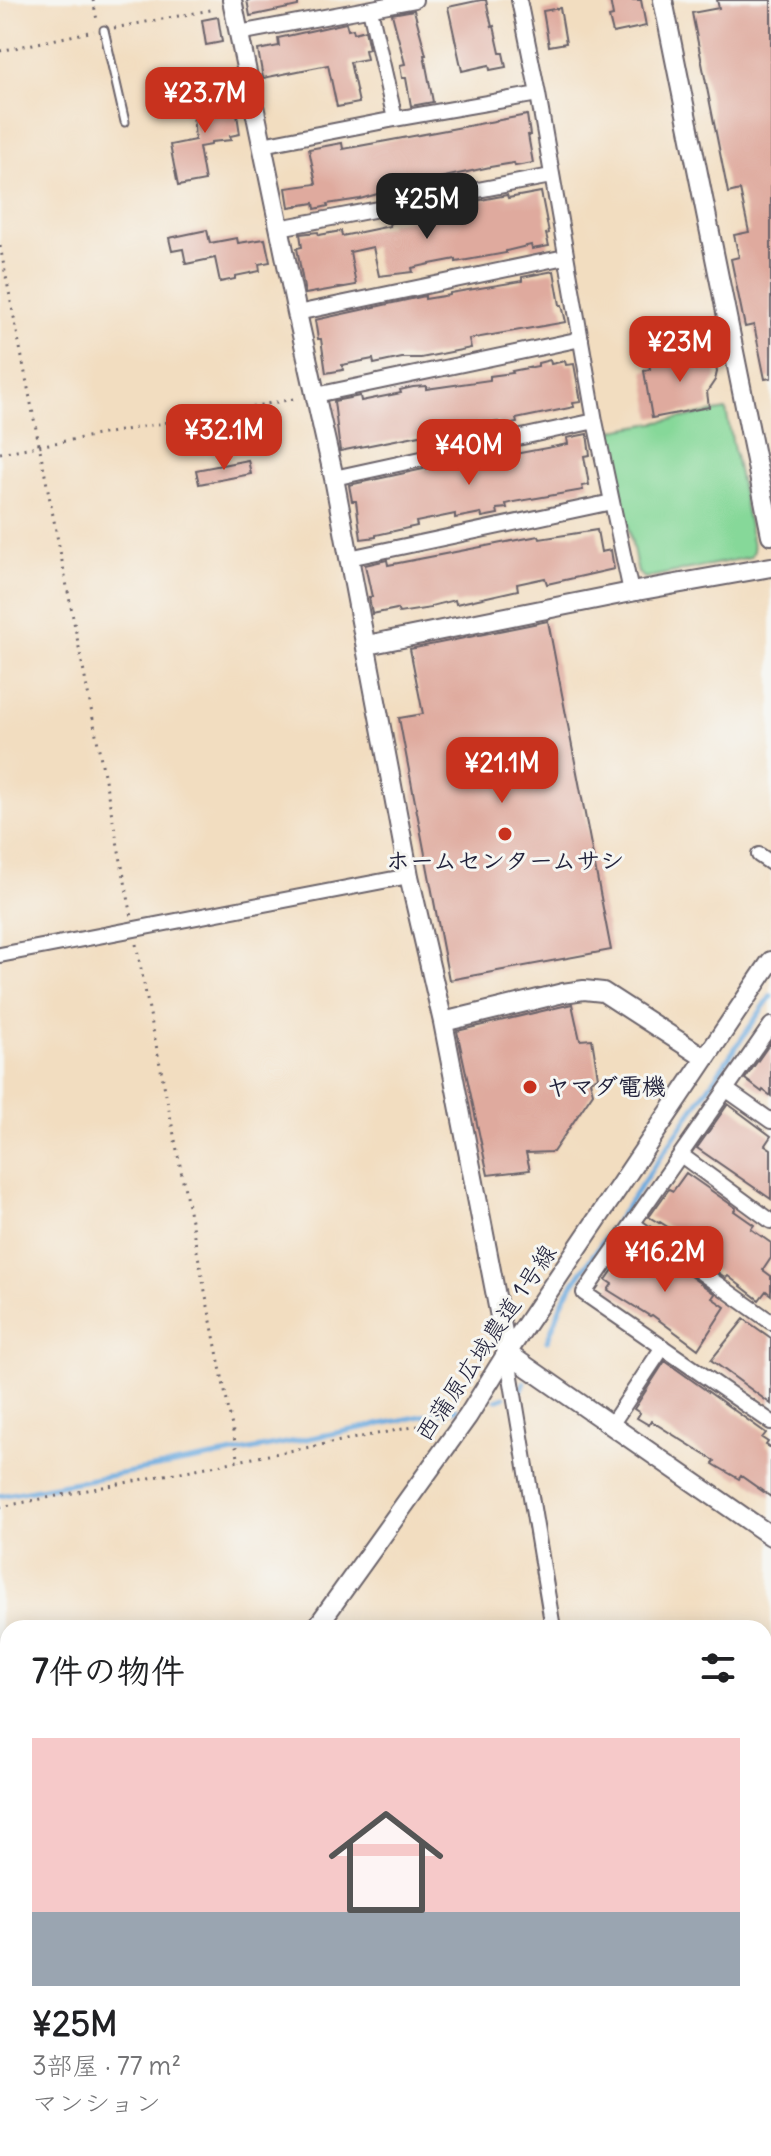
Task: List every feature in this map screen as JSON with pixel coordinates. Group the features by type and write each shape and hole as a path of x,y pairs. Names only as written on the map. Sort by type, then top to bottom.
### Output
{"street":[{"path":"232,0 334,478 409,876 443,1022 507,1353 552,1620"},
{"path":"239,33 415,0"},
{"path":"519,0 595,421 631,592"},
{"path":"663,0 771,535"},
{"path":"370,9 395,119"},
{"path":"262,145 538,94"},
{"path":"279,228 551,176"},
{"path":"297,313 565,257"},
{"path":"316,395 581,339"},
{"path":"334,478 595,421"},
{"path":"349,558 612,502"},
{"path":"367,645 771,567"},
{"path":"0,955 409,876"},
{"name":"西蒲原広域農道 1号線","path":"322,1620 468,1416 507,1353 771,961"},
{"path":"443,1022 563,993 584,990 603,992 705,1058"},
{"path":"771,1025 584,1293 771,1422"},
{"path":"727,1090 771,1121"},
{"path":"681,1155 771,1221"},
{"path":"633,1224 771,1322"},
{"path":"611,1425 663,1347"},
{"path":"507,1353 771,1536"}],"lane":[{"path":"104,30 125,122"}],"path":[{"path":"93,0 97,22"},
{"path":"0,246 239,1462"},
{"path":"0,453 316,395"},
{"path":"0,1507 468,1416"}],"green space":[{"path":"726,410 754,551 750,557 645,578 638,573 609,431"}],"building":[{"path":"247,0 298,0 298,6 250,16"},
{"path":"486,0 506,67 490,70 489,65 462,71 448,7"},
{"path":"610,0 641,0 646,26 613,33 609,17 613,16"},
{"path":"717,0 771,0 771,378 765,379 754,325 745,327 731,259 739,257 734,235 749,232 740,190 728,193 692,13 719,8"},
{"path":"560,8 566,43 549,46 543,11"},
{"path":"414,10 426,55 433,102 411,106 406,78 402,78 400,65 405,64 392,14"},
{"path":"218,17 222,42 206,45 202,20"},
{"path":"346,23 348,30 353,29 354,33 365,30 369,49 365,50 367,59 350,62 359,103 337,107 328,65 263,78 258,50 279,46 278,38"},
{"path":"227,92 234,95 240,134 230,136 231,140 199,147 205,181 178,186 170,145 195,140 192,100 216,97 215,94"},
{"path":"527,115 533,163 515,166 514,163 409,182 409,185 315,209 314,203 289,207 286,188 316,184 309,149 342,143 343,149"},
{"path":"541,192 549,246 532,249 531,245 506,253 412,268 413,272 379,276 373,247 350,252 356,285 305,294 297,248 302,247 300,234 341,231 342,236 390,226 389,223 456,212 455,205"},
{"path":"207,230 210,243 237,238 238,243 265,239 270,262 259,264 260,271 220,282 215,258 186,264 183,249 172,251 169,238"},
{"path":"554,271 566,322 469,339 471,348 374,364 373,359 342,365 343,370 326,373 315,320 425,296 425,299 522,281 522,277"},
{"path":"710,352 717,372 707,392 709,407 652,418 644,371 650,369 649,363"},
{"path":"550,360 551,364 565,361 566,365 574,364 581,402 573,403 574,407 516,419 517,423 499,426 498,422 480,423 340,451 334,401 360,396 361,401 401,393 400,390 413,387 426,386 426,389 490,380 490,376 513,373"},
{"path":"587,434 590,455 584,456 589,485 582,486 583,490 506,504 507,508 497,509 498,514 482,517 481,513 455,518 455,514 361,539 356,501 352,501 349,485 456,462 456,465 488,460 487,456 498,454 499,457 568,444 567,438"},
{"path":"248,460 251,474 199,484 196,470"},
{"path":"597,530 601,552 611,550 614,569 547,584 545,578 517,584 518,590 456,604 455,600 431,608 399,613 397,609 372,614 369,597 372,597 365,565 387,560 388,565 539,536 540,539"},
{"name":"ホームセンタームサシ","path":"548,621 611,950 449,980 399,718 423,714 410,649"},
{"name":"ヤマダ電機","path":"572,1004 580,1040 592,1039 598,1077 590,1081 593,1093 553,1152 526,1153 530,1170 488,1175 457,1031"},
{"path":"771,1042 771,1096 745,1079"},
{"path":"728,1104 771,1136 765,1145 771,1149 771,1199 697,1148"},
{"path":"686,1173 736,1208 734,1211 754,1225 751,1229 771,1243 771,1258 763,1270 771,1276 771,1295 766,1291 759,1300 686,1250 691,1242 649,1217 669,1189 673,1191"},
{"path":"633,1241 674,1268 676,1266 715,1294 712,1298 725,1307 698,1349 652,1315 608,1290 612,1284 606,1280"},
{"path":"744,1319 771,1338 771,1404 711,1360"},
{"path":"665,1361 766,1433 762,1438 771,1448 771,1497 741,1476 739,1479 713,1464 715,1461 651,1421 649,1425 637,1418 640,1413 634,1409"}],"waterway":[{"path":"547,1341 565,1296 771,996"},
{"path":"520,1391 524,1383"},
{"path":"496,1400 504,1397"},
{"path":"0,1496 457,1409"}],"place":[{"name":"ホームセンタームサシ","path":"505,834"},
{"name":"ヤマダ電機","path":"530,1087"}]}
